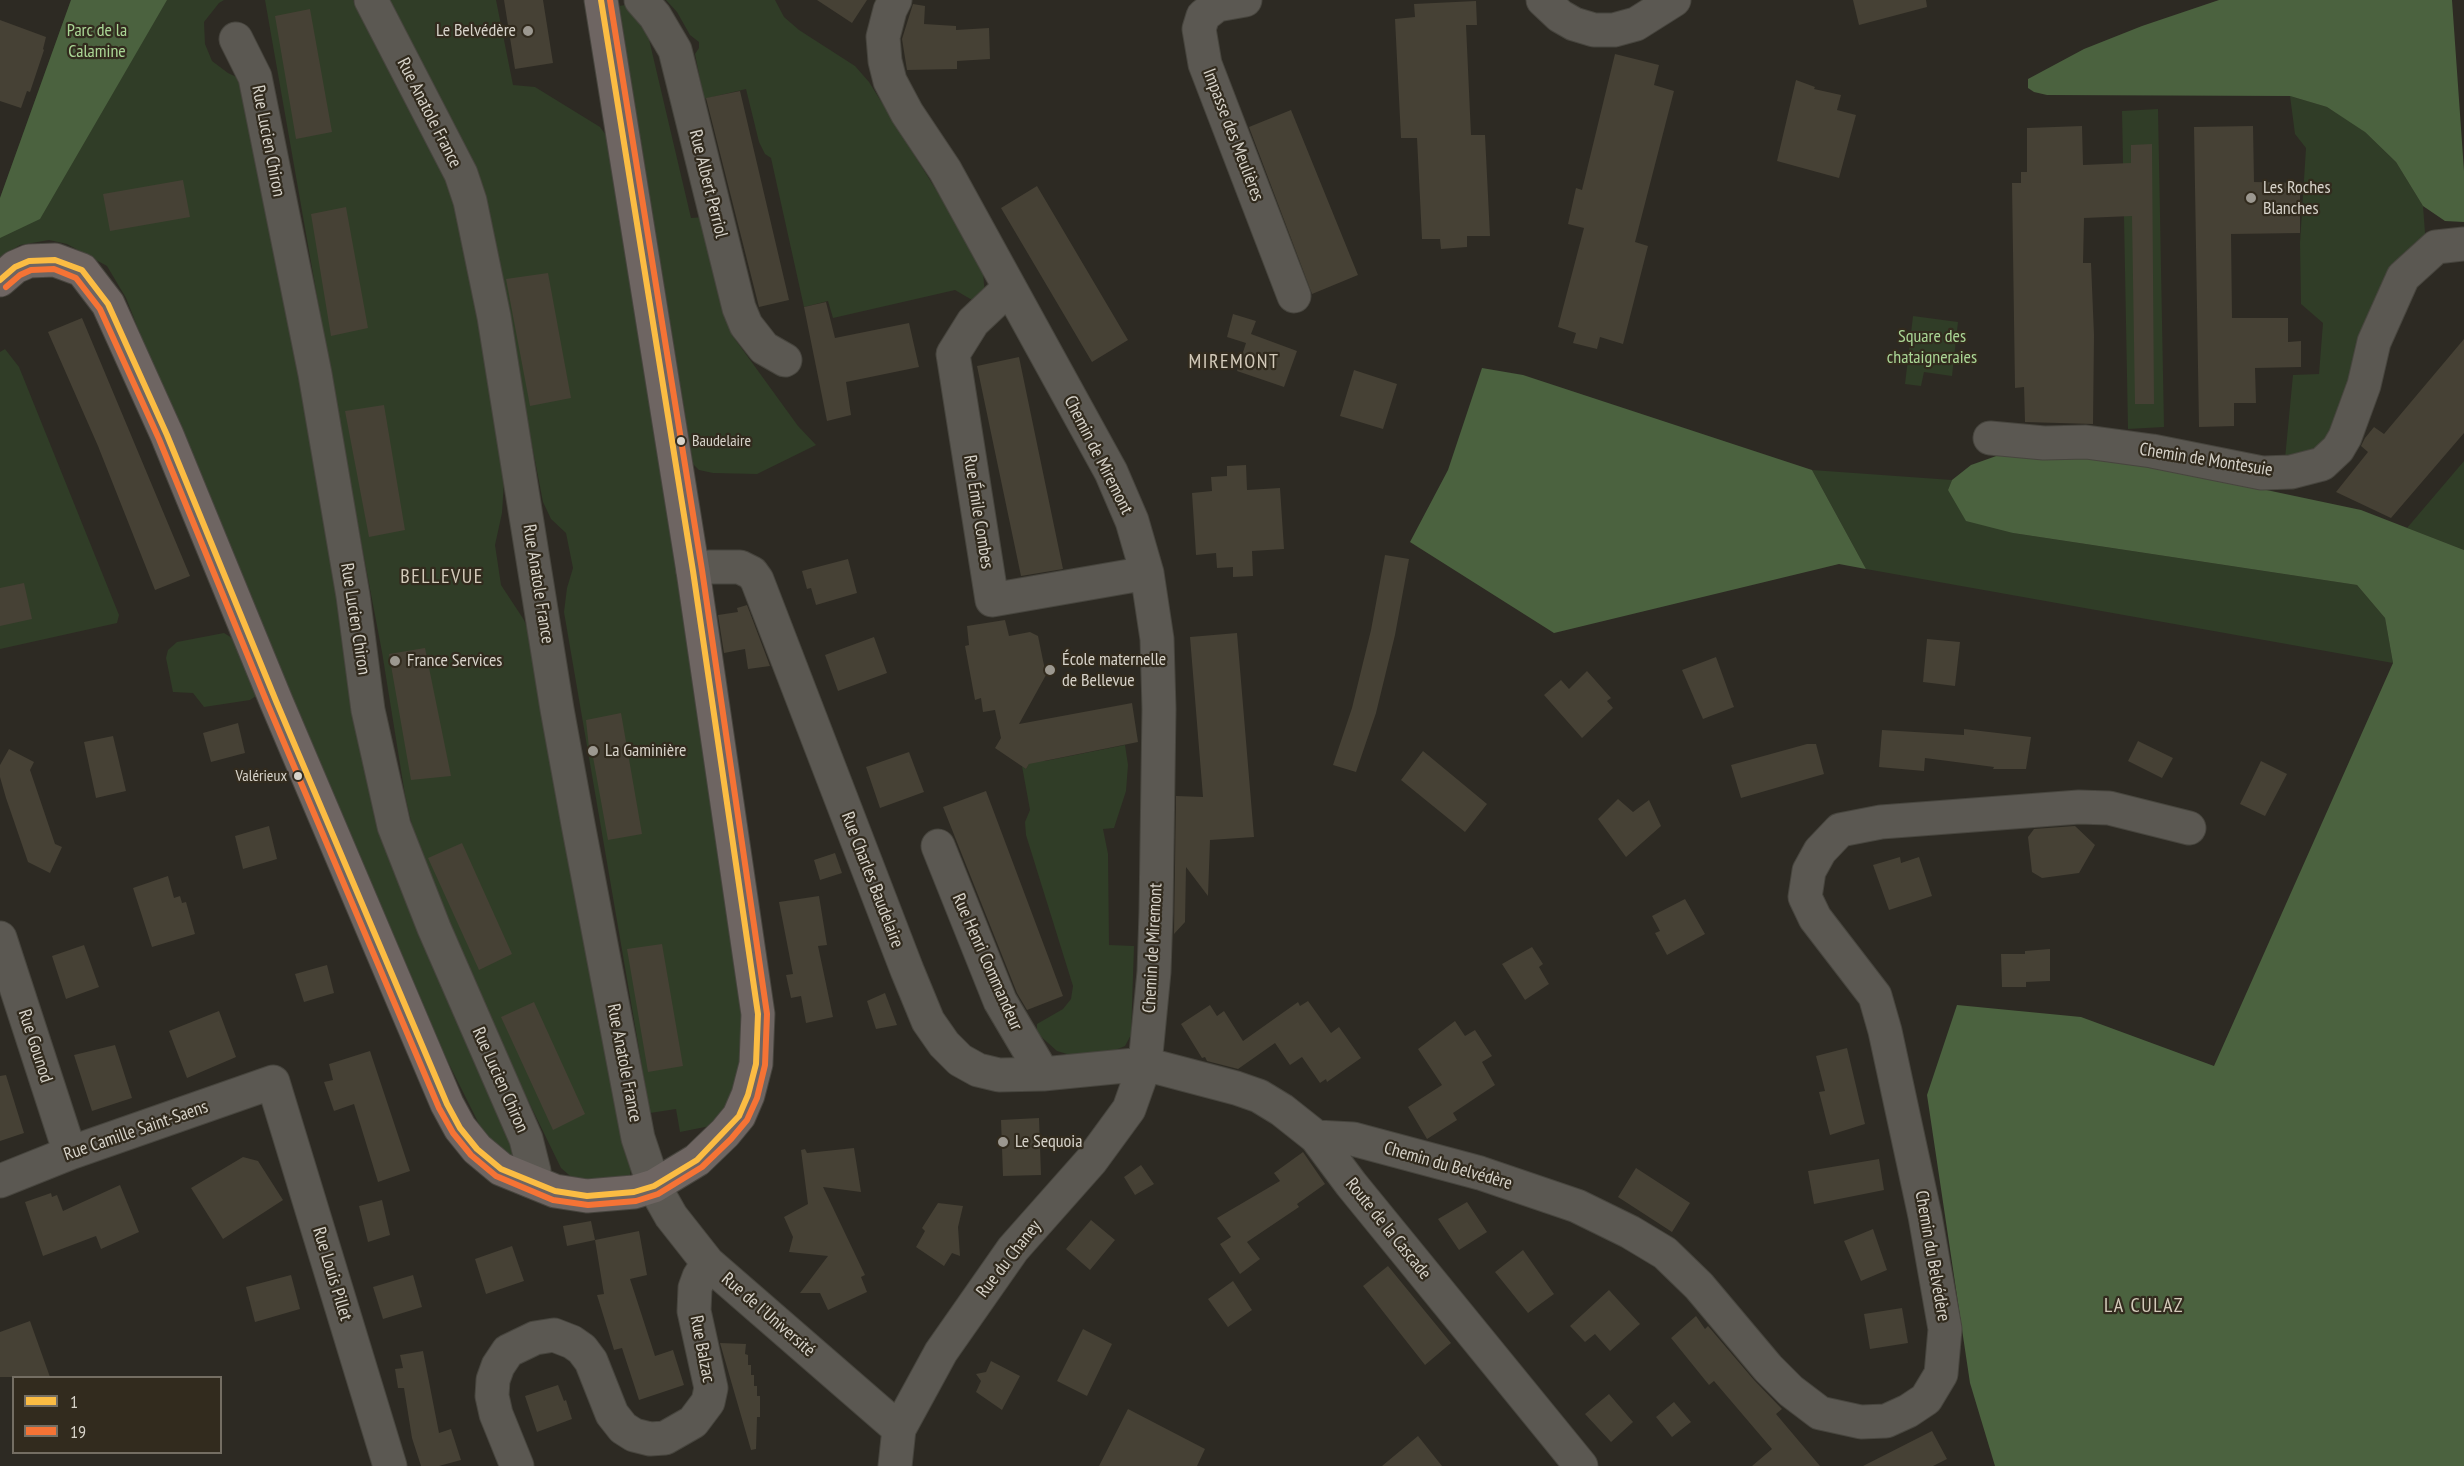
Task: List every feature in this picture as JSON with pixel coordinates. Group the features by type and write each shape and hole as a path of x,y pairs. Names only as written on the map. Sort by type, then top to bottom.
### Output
{"main road":[{"path":"0,280 15,267 29,261 56,260 82,270 108,304 167,435 281,712 447,1104 460,1128 477,1149 501,1169 555,1191 587,1196 634,1192 654,1186 676,1175 697,1160 739,1116 748,1095 759,1041 754,982 693,571 601,0"}],"street":[{"name":"Rue Anatole France","path":"371,0 461,174 470,201 494,317 557,709 578,824 638,1138 654,1186"},
{"name":"Rue Albert Perriol","path":"641,0 655,16 675,50 739,308 746,325 764,348 785,360"},
{"name":"Chemin de Miremont","path":"895,0 883,37 890,81 907,113 945,170 1111,472 1132,521 1147,573 1157,639 1159,709 1156,924 1145,1064"},
{"name":"Impasse des Meulières","path":"1245,0 1217,5 1203,16 1199,29 1205,64 1294,296"},
{"path":"1543,0 1567,20 1594,30 1614,30 1636,24 1674,0"},
{"name":"Rue Lucien Chiron","path":"236,39 255,77 313,363 353,596 368,710 394,826 434,928 526,1139 534,1171 531,1181"},
{"name":"Chemin de Montesuie","path":"1990,438 2044,443 2086,442 2158,452 2262,473 2291,472 2322,464 2338,449 2345,437 2364,385 2374,342 2403,277 2436,247 2464,244"},
{"name":"Rue Émile Combes","path":"1009,288 973,322 953,354 992,600 1147,573"},
{"name":"Rue Charles Baudelaire","path":"693,571 709,567 740,567 752,573 757,579 907,970 928,1021 944,1044 960,1060 978,1070 999,1075 1043,1074 1145,1064"},
{"name":"Chemin du Belvédère","path":"1316,1137 1353,1139 1480,1173 1577,1206 1630,1232 1665,1252 1699,1286 1767,1368 1791,1391 1820,1413 1861,1422 1886,1421 1908,1411 1926,1399 1941,1374 1945,1329 1925,1216 1886,1031 1875,996 1810,908 1805,897 1809,871 1820,851 1840,830 1881,822 2079,807 2109,808 2189,828"},
{"name":"Rue Henri Commandeur","path":"938,846 1000,1001 1043,1074"},
{"name":"Rue Gounod","path":"0,938 70,1154"},
{"name":"Route de la Cascade","path":"1145,1064 1259,1096 1282,1110 1316,1137 1351,1184 1581,1466"},
{"name":"Rue du Chaney","path":"895,1466 899,1429 941,1352 1013,1249 1091,1161 1129,1109 1145,1064"},
{"name":"Rue Camille Saint-Saens","path":"0,1181 273,1082"},
{"name":"Rue Louis Pillet","path":"273,1082 390,1466"},
{"name":"Rue de l'Université","path":"654,1186 671,1216 708,1263 899,1429"},
{"name":"Rue Balzac","path":"517,1466 496,1414 492,1396 493,1380 498,1366 508,1351 535,1338 554,1335 582,1349 591,1361 612,1414 623,1428 634,1435 650,1439 665,1438 693,1422 708,1401 711,1388 694,1311 694,1288 708,1263"}],"green space":[{"path":"71,0 224,0 204,22 205,44 212,61 228,73 247,82 380,799 516,1154 505,1159 491,1148 441,1048 235,574 126,298 107,266 67,244 49,240 20,245 0,257 0,198"},
{"name":"Parc de la Calamine","path":"71,0 167,0 40,219 0,238 0,198"},
{"path":"265,0 353,0 372,32 451,191 501,431 504,481 502,513 495,545 501,585 524,620 538,657 632,1163 630,1175 616,1179 576,1181 561,1168 497,1037 418,852 405,795 382,652 348,473"},
{"path":"381,0 496,0 513,85 535,87 600,127 614,146 752,1017 725,1123 680,1132 676,1109 650,1113 564,612 567,588 573,568 566,533 551,519 543,502 486,208"},
{"path":"666,0 775,0 784,17 799,30 855,66 869,82 961,230 983,273 985,295 979,304 955,290 833,318 828,301 804,307 771,158 765,154 759,142 746,89 704,99 695,54 699,48 699,42 690,35 677,12"},
{"path":"2219,0 2452,0 2464,171 2464,222 2445,221 2423,206 2396,162 2365,132 2327,107 2290,96 2047,95 2028,88 2028,79 2084,49 2142,26"},
{"path":"625,5 648,35 691,218 705,217 732,335 798,426 816,445 757,474 713,473 699,470 693,464 619,6"},
{"path":"2290,96 2327,107 2361,128 2396,162 2423,206 2426,246 2334,430 2314,457 2285,459 2293,375 2319,374 2323,323 2301,304 2300,243 2306,148 2295,134"},
{"path":"2158,109 2164,427 2128,429 2122,111"},
{"name":"Square des chataigneraies","path":"1913,316 1958,322 1952,376 1924,372 1921,386 1905,384"},
{"path":"5,349 19,367 119,615 117,623 0,649 0,352"},
{"path":"1482,368 1523,375 1812,470 1866,569 1839,564 1554,633 1410,542 1448,470"},
{"path":"2013,450 2134,462 2361,510 2464,550 2464,1466 1995,1466 1970,1383 1927,1095 1957,1005 2081,1017 2214,1066 2393,663 2385,618 2357,585 2013,533 1966,521 1948,490 1952,480 1971,465"},
{"path":"2464,461 2464,550 2407,528"},
{"path":"1812,470 1952,480 1948,490 2013,533 2357,585 2385,618 2393,663 1866,569"},
{"path":"224,633 232,638 256,696 250,700 204,707 193,693 173,692 166,658 168,650 177,642"},
{"path":"1125,745 1128,765 1126,791 1114,828 1103,829 1108,854 1109,945 1134,946 1131,1035 1125,1046 1113,1051 1077,1057 1057,1051 1037,1033 1037,1024 1063,1009 1071,999 1073,986 1026,835 1025,822 1030,810 1022,766 1026,769 1032,759 1045,761"}],"building":[{"name":"Le Belvédère","path":"504,0 543,0 553,63 515,69"},
{"path":"817,0 867,0 852,23"},
{"path":"1853,0 1926,0 1927,7 1859,25"},
{"path":"1476,1 1477,25 1466,25 1471,135 1485,135 1490,236 1467,236 1467,247 1441,249 1440,239 1422,239 1417,138 1401,138 1395,19 1415,17 1414,4"},
{"path":"913,4 925,6 924,24 956,26 956,30 989,28 990,59 957,61 957,69 907,70 902,39"},
{"path":"310,9 332,132 296,139 275,16"},
{"path":"0,20 46,37 30,92 27,91 21,108 0,101"},
{"path":"1615,54 1659,65 1654,85 1674,91 1635,242 1648,246 1623,344 1600,337 1597,349 1573,343 1576,333 1558,327 1584,228 1568,224 1576,188 1582,190"},
{"path":"1796,80 1815,87 1814,89 1841,95 1837,110 1856,115 1839,178 1777,161"},
{"path":"740,91 789,300 759,307 706,98"},
{"path":"1291,110 1358,275 1312,294 1249,127"},
{"path":"2082,126 2083,165 2131,163 2131,145 2152,144 2154,404 2135,404 2132,216 2084,218 2083,263 2091,263 2094,335 2093,424 2025,422 2024,387 2015,388 2012,183 2021,183 2021,172 2027,172 2027,128"},
{"path":"2253,126 2254,182 2300,183 2300,233 2231,234 2232,318 2288,318 2288,342 2301,341 2301,367 2255,368 2256,403 2234,403 2234,426 2199,427 2194,127"},
{"path":"183,180 190,217 110,231 103,194"},
{"path":"1037,186 1128,340 1092,362 1001,208"},
{"path":"346,207 368,328 331,336 311,214"},
{"path":"548,273 571,398 530,406 506,279"},
{"path":"826,302 835,338 909,323 919,367 846,382 851,415 827,421 804,307"},
{"path":"1233,314 1256,321 1251,334 1297,351 1284,387 1237,371 1246,343 1227,337"},
{"path":"82,318 190,576 155,590 98,446 48,332"},
{"path":"2464,339 2464,433 2391,518 2336,492 2368,452 2361,446 2374,427 2384,434"},
{"path":"1019,357 1063,569 1021,576 977,366"},
{"path":"1354,370 1397,384 1383,429 1340,416"},
{"path":"384,405 405,530 369,537 345,411"},
{"path":"1246,465 1247,490 1280,488 1284,549 1252,551 1253,576 1233,577 1233,567 1217,568 1216,553 1196,555 1192,493 1212,491 1211,477 1227,476 1227,466"},
{"path":"1385,555 1409,559 1395,635 1376,713 1356,772 1333,765 1352,708 1371,630"},
{"path":"848,559 857,593 816,605 811,588 807,589 802,571"},
{"path":"24,583 32,619 0,626 0,588"},
{"path":"747,605 770,666 748,669 745,649 724,653 718,615 738,612 737,608"},
{"path":"1005,620 1009,636 1030,632 1038,636 1046,675 1019,724 1132,703 1138,742 1029,764 1026,769 995,748 1001,738 995,710 983,712 981,698 975,700 965,646 969,645 967,626"},
{"path":"1237,633 1254,837 1210,840 1208,896 1186,867 1185,922 1174,934 1176,796 1203,797 1190,637"},
{"path":"874,637 887,673 838,691 825,655"},
{"path":"1927,639 1960,642 1955,686 1923,682"},
{"path":"425,648 451,776 411,780 389,654"},
{"path":"1716,657 1734,707 1703,719 1682,670"},
{"path":"1587,671 1611,698 1607,701 1613,708 1582,738 1544,695 1561,680 1569,689"},
{"path":"621,713 642,834 608,840 593,757 590,757 586,720"},
{"path":"238,723 245,753 211,762 203,733"},
{"path":"1964,729 2031,737 2026,769 1993,769 1994,767 1925,758 1924,771 1879,767 1882,730 1964,735"},
{"path":"113,736 126,791 96,798 84,742"},
{"path":"2138,741 2173,758 2162,778 2128,761"},
{"path":"1807,744 1816,744 1824,774 1741,798 1731,765"},
{"path":"9,749 34,762 30,770 55,844 62,847 50,873 28,862 6,798 0,777 0,765"},
{"path":"1423,751 1487,804 1465,832 1401,780"},
{"path":"909,752 924,792 880,808 866,767"},
{"path":"2261,761 2287,774 2265,816 2240,804"},
{"path":"986,791 1063,996 1027,1010 1017,993 943,807"},
{"path":"1618,799 1633,812 1649,800 1661,826 1626,857 1598,819"},
{"path":"269,826 277,859 243,869 235,836"},
{"path":"2075,826 2095,845 2079,873 2042,878 2032,872 2028,837 2034,829"},
{"path":"462,843 512,954 479,970 428,858"},
{"path":"835,853 842,873 820,880 814,860"},
{"path":"1900,857 1901,863 1919,857 1932,896 1889,910 1873,865"},
{"path":"168,876 174,898 180,896 182,903 186,902 195,934 152,947 133,888"},
{"path":"819,896 827,945 818,946 833,1017 806,1023 801,996 791,998 786,975 793,974 779,902"},
{"path":"1685,899 1705,934 1667,955 1655,933 1660,931 1652,916"},
{"path":"662,944 683,1066 648,1072 627,949"},
{"path":"84,945 99,987 66,999 52,956"},
{"path":"1532,947 1543,964 1539,967 1549,984 1525,1000 1502,964"},
{"path":"2050,949 2050,981 2026,982 2026,987 2002,987 2001,954 2025,954 2025,951"},
{"path":"327,965 334,993 304,1002 295,974"},
{"path":"885,993 897,1025 876,1029 867,1001"},
{"path":"1308,1001 1331,1033 1339,1027 1361,1058 1327,1082 1326,1079 1320,1083 1302,1057 1290,1065 1275,1043 1238,1069 1207,1061 1205,1057 1202,1058 1181,1024 1210,1005 1217,1016 1224,1011 1243,1041 1298,1002 1300,1006"},
{"path":"534,1002 585,1114 553,1130 501,1017"},
{"path":"219,1011 236,1057 187,1078 169,1031"},
{"path":"1455,1021 1465,1036 1475,1030 1492,1056 1482,1062 1495,1085 1453,1113 1457,1120 1427,1139 1408,1107 1442,1085 1418,1049"},
{"path":"115,1045 132,1098 92,1111 74,1055"},
{"path":"1847,1048 1865,1124 1830,1135 1819,1092 1825,1091 1816,1056"},
{"path":"370,1051 410,1171 378,1182 354,1104 334,1111 324,1082 333,1080 329,1064"},
{"path":"6,1075 24,1133 0,1141 0,1076"},
{"name":"Le Sequoia","path":"1039,1118 1041,1175 1003,1176 1001,1120"},
{"path":"854,1148 861,1192 823,1187 865,1275 861,1277 867,1292 828,1310 820,1293 800,1293 828,1256 789,1252 793,1237 784,1217 808,1204 801,1150 805,1149 807,1153"},
{"path":"1303,1152 1325,1184 1297,1204 1299,1207 1247,1242 1260,1259 1240,1274 1220,1244 1231,1237 1217,1218 1280,1181 1274,1173"},
{"path":"243,1157 258,1161 283,1200 223,1239 191,1188"},
{"path":"1879,1159 1884,1190 1814,1204 1808,1171"},
{"path":"1141,1165 1154,1184 1135,1195 1124,1177"},
{"path":"1636,1168 1690,1203 1672,1232 1618,1197"},
{"path":"120,1185 139,1232 101,1249 96,1236 43,1256 25,1202 51,1193 52,1197 57,1195 63,1211"},
{"path":"382,1200 390,1235 368,1242 359,1206"},
{"path":"1467,1202 1487,1232 1459,1250 1438,1219"},
{"path":"938,1203 963,1206 958,1227 960,1256 952,1253 944,1266 916,1247 925,1231 922,1228"},
{"path":"1091,1220 1115,1240 1090,1270 1066,1249"},
{"path":"591,1221 595,1240 567,1246 563,1226"},
{"path":"1873,1229 1887,1270 1861,1281 1844,1241"},
{"path":"639,1231 647,1275 630,1279 655,1356 673,1350 684,1385 639,1400 622,1348 614,1350 597,1295 604,1294 595,1240"},
{"path":"512,1246 524,1281 486,1294 475,1259"},
{"path":"1523,1250 1554,1294 1528,1313 1495,1272"},
{"path":"1388,1266 1451,1343 1425,1365 1363,1286"},
{"path":"291,1275 300,1309 255,1322 246,1287"},
{"path":"413,1275 422,1307 383,1319 373,1287"},
{"path":"1233,1281 1252,1310 1228,1327 1208,1299"},
{"path":"1609,1290 1640,1324 1610,1351 1595,1334 1585,1342 1570,1326"},
{"path":"1902,1308 1908,1343 1870,1349 1864,1314"},
{"path":"1696,1316 1705,1329 1708,1326 1782,1409 1776,1414 1820,1466 1752,1466 1772,1449 1714,1381 1709,1385 1671,1338"},
{"path":"30,1321 50,1376 0,1377 0,1332"},
{"path":"1083,1329 1112,1344 1087,1396 1057,1381"},
{"path":"720,1343 746,1344 745,1354 748,1355 748,1365 751,1365 751,1375 754,1375 757,1396 760,1396 756,1449 751,1450"},
{"path":"423,1351 439,1433 451,1429 461,1460 439,1466 421,1466 412,1438 404,1388 398,1388 395,1369 403,1368 400,1355"},
{"path":"991,1361 1020,1376 1002,1410 976,1392 981,1381 976,1374 986,1372"},
{"path":"558,1385 572,1419 537,1432 525,1396"},
{"path":"1609,1394 1633,1422 1611,1442 1585,1414"},
{"path":"1674,1402 1691,1422 1672,1437 1656,1417"},
{"path":"1128,1409 1205,1449 1197,1466 1099,1466"},
{"path":"1932,1431 1947,1459 1933,1466 1863,1466"},
{"path":"1418,1436 1442,1466 1382,1466"}],"transit line":[{"name":"1","path":"0,280 15,267 29,261 55,260 82,270 108,304 167,435 276,701 447,1104 460,1128 477,1149 501,1169 555,1191 587,1196 634,1192 654,1186 697,1160 739,1116 748,1095 756,1064 758,1014 693,571 601,0"},
{"name":"19","path":"6,287 20,275 31,270 54,269 76,278 100,309 159,439 268,705 439,1108 453,1133 471,1155 496,1176 553,1200 588,1205 636,1201 658,1194 702,1167 747,1120 757,1098 765,1065 767,1014 702,570 610,0"}],"place":[{"name":"Le Belvédère","path":"528,31"},
{"name":"Les Roches Blanches","path":"2251,198"},
{"name":"Baudelaire","path":"681,441"},
{"name":"France Services","path":"395,661"},
{"name":"École maternelle de Bellevue","path":"1050,670"},
{"name":"La Gaminière","path":"593,751"},
{"name":"Valérieux","path":"298,776"},
{"name":"Le Sequoia","path":"1003,1142"}],"district":[{"name":"MIREMONT","path":"1234,362"},
{"name":"BELLEVUE","path":"442,577"},
{"name":"LA CULAZ","path":"2144,1306"}]}
